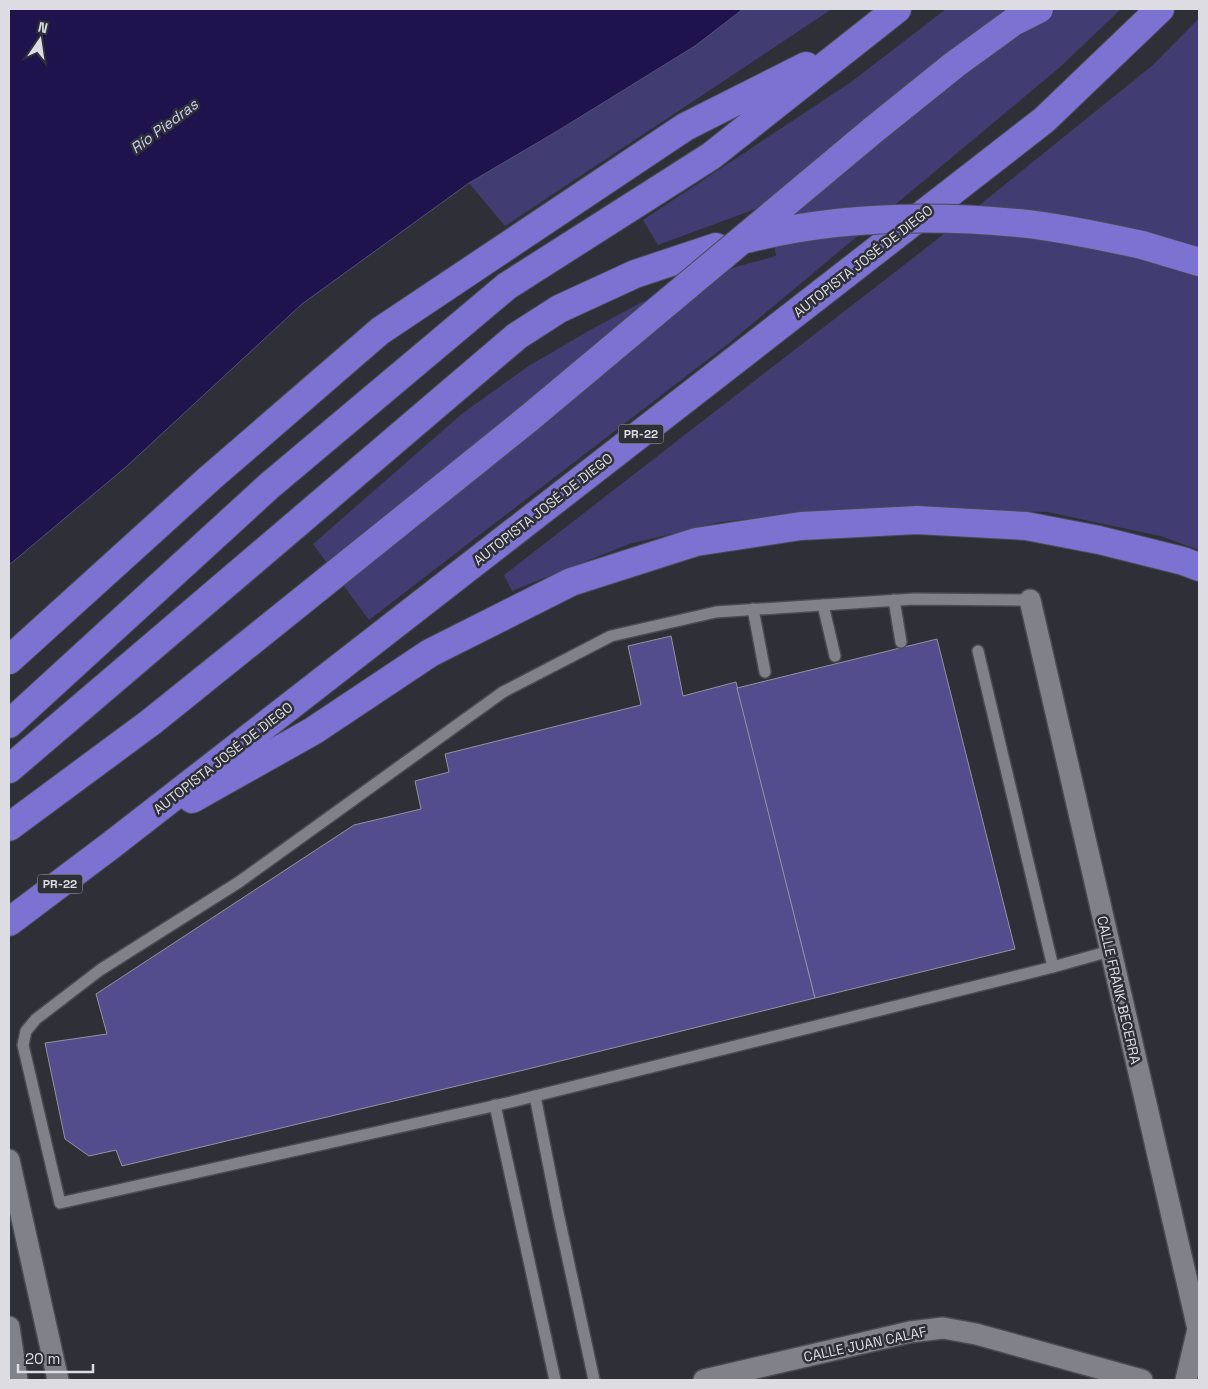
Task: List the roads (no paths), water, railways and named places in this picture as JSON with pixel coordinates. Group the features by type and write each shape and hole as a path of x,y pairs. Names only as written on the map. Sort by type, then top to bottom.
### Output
{"highway":[{"path":"9,724 269,486 507,286 712,156 897,9"},
{"path":"9,827 151,722 528,419 946,71 1013,22 1040,9"},
{"name":"AUTOPISTA JOSÉ DE DIEGO","path":"9,922 110,846 1044,120 1160,9"},
{"path":"9,660 210,478 380,331 685,127 857,41"},
{"path":"9,769 517,336 559,309 635,274 716,247 804,226 875,221 953,219 1019,223 1094,235 1142,245 1199,262"},
{"path":"110,846 313,732 430,653 572,582 696,542 801,526 917,520 1026,526 1099,540 1183,560 1199,567"}],"street":[{"name":"CALLE FRANK BECERRA","path":"1030,600 1198,1329 1186,1380"},
{"path":"9,1160 58,1380"},
{"path":"9,1327 17,1380"},
{"name":"CALLE JUAN CALAF","path":"704,1380 910,1332 943,1328 976,1334 1142,1380"}],"lane":[{"path":"1030,600 914,599 716,612 611,636 504,692 239,882 100,970 36,1019 26,1031 23,1045 60,1203 535,1096 1053,967 1110,951"},
{"path":"894,600 901,642"},
{"path":"823,605 835,656"},
{"path":"753,610 765,672"},
{"path":"978,651 1053,967"},
{"path":"535,1096 594,1380"},
{"path":"495,1105 555,1380"}],"water":[{"name":"Río Piedras","path":"9,9 743,9 695,46 469,183 302,304 126,467 9,565"}]}
